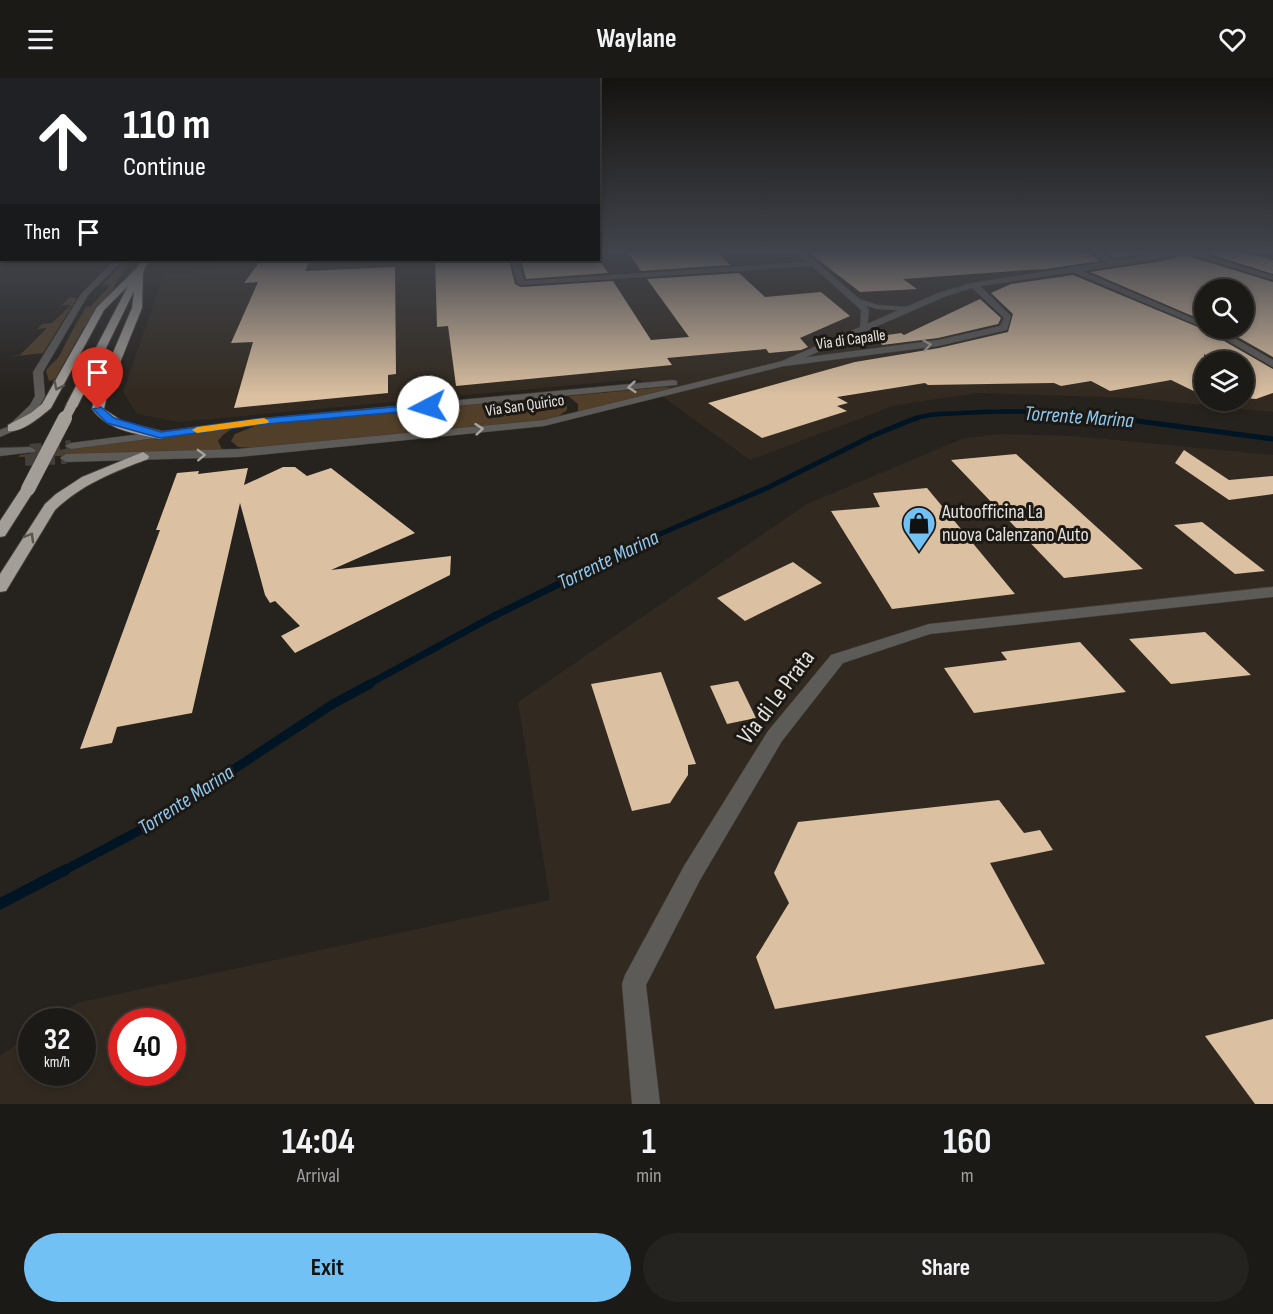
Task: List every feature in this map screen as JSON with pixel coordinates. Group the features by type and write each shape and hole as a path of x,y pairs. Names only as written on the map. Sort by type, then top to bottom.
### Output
{"highway":[{"path":"12,428 35,416 47,406 100,309 110,299"},
{"path":"0,532 28,489 125,299"},
{"path":"137,299 137,308 101,394 98,409 110,421 160,435"},
{"path":"0,587 42,517 59,497 102,472 143,456"}],"street":[{"path":"0,434 12,428 34,407 40,396 38,372 82,299"},
{"name":"Via San Quirico","path":"66,458 238,453 544,423 785,363 932,299"},
{"name":"Via di Capalle","path":"785,363 917,346 994,332 1004,328 1008,318 987,299"},
{"path":"1143,299 1194,322"},
{"path":"857,300 893,316"},
{"path":"857,300 865,310 893,316"},
{"path":"877,307 910,309"},
{"path":"863,329 865,310"},
{"path":"1229,339 1273,364"},
{"name":"Via San Quirico","path":"71,446 256,422 549,395 732,375"},
{"path":"549,395 561,397 573,405 575,410 570,416"},
{"path":"238,453 225,439 244,425 256,422"},
{"path":"0,452 27,455 0,462"},
{"name":"Via di Le Prata","path":"646,1104 634,984 692,873 775,736 837,659 929,629 1273,592"}],"shaded area":[{"path":"68,299 76,299 43,353 8,357 20,355 47,328 37,329 42,324 52,323 71,305 62,305"},
{"path":"98,299 106,299 84,327 55,379 49,381 46,371 60,355 86,307 91,306"},
{"path":"155,299 1194,299 1194,339 1254,339 1254,299 1273,299 1273,412 1254,410 1254,351 1194,351 1194,404 1135,398 979,393 896,405 750,460 638,379 179,422 137,414 123,392"},
{"path":"671,388 578,412 578,404 568,396"},
{"path":"543,398 558,400 567,406 567,410 559,416 545,420 253,448 238,447 231,441 235,434 257,425"},
{"path":"234,427 218,441 223,451 18,457 20,455"},
{"path":"1002,434 1074,436 1273,455 1273,1104 0,1104 0,1056 18,1043 18,1086 96,1086 96,1008 70,1008 77,1003 550,900 518,702 807,504 964,438"}],"building":[{"path":"251,299 395,299 396,374 388,375 388,393 234,408 253,342 231,343"},
{"path":"436,299 625,299 651,340 689,337 661,299 829,299 850,316 800,338 808,347 801,350 769,353 766,349 667,358 672,365 456,386 448,326 437,327"},
{"path":"980,299 1001,318 998,324 938,338 882,345 880,336 901,333 904,335"},
{"path":"997,299 1130,299 1194,325 1194,339 1221,339 1242,351 1194,351 1194,391 1171,380 1110,391 1091,381 1061,386 1054,383 928,385 925,383 837,397 848,403 837,406 847,411 762,438 708,403 855,362 939,348 1008,332 1013,314"},
{"path":"1153,299 1194,299 1194,317"},
{"path":"1254,299 1273,299 1273,357 1241,339 1254,339"},
{"path":"1254,358 1273,369 1273,393 1254,399"},
{"path":"1184,450 1229,480 1273,476 1273,494 1229,500 1175,463"},
{"path":"1016,454 1143,569 1064,578 951,460"},
{"path":"283,467 295,467 307,476 331,468 415,533 331,570 451,556 450,575 295,653 281,636 300,626 275,601 270,603 265,595 240,503 192,713 117,727 112,743 80,749 160,530 156,530 177,473 199,471 198,474 248,468 244,485"},
{"name":"Autoofficina La nuova Calenzano Auto","path":"927,488 1015,594 892,609 831,511 880,507 873,493"},
{"path":"1202,522 1265,571 1235,574 1174,525"},
{"path":"793,562 822,583 745,621 717,598"},
{"path":"1205,632 1251,675 1171,684 1129,639"},
{"path":"1080,642 1126,692 974,713 944,668 1007,660 1001,652"},
{"path":"661,672 696,764 688,765 688,775 670,803 632,811 591,684"},
{"path":"738,681 756,718 727,724 710,686"},
{"path":"999,800 1024,833 1040,830 1053,850 990,863 1045,964 775,1009 756,957 789,903 774,873 798,822"},
{"path":"1273,1019 1273,1104 1255,1104 1205,1036"}],"waterway":[{"name":"Torrente Marina","path":"912,420 936,414 1003,411 1127,420"},
{"name":"Torrente Marina","path":"653,537 767,488 872,436 916,418"},
{"name":"Torrente Marina","path":"1115,418 1273,439"},
{"name":"Torrente Marina","path":"367,685 492,617 656,536"},
{"name":"Torrente Marina","path":"63,871 146,827 333,704 370,684"},
{"name":"Torrente Marina","path":"0,904 65,870"}],"tunnel":[{"path":"30,450 71,446"},
{"path":"25,460 66,458"}],"slow traffic":[{"path":"197,430 264,421"}],"place":[{"name":"Autoofficina La nuova Calenzano Auto","path":"919,552"}],"route":[{"path":"98,409 110,421 160,435 256,422 428,407"}]}
